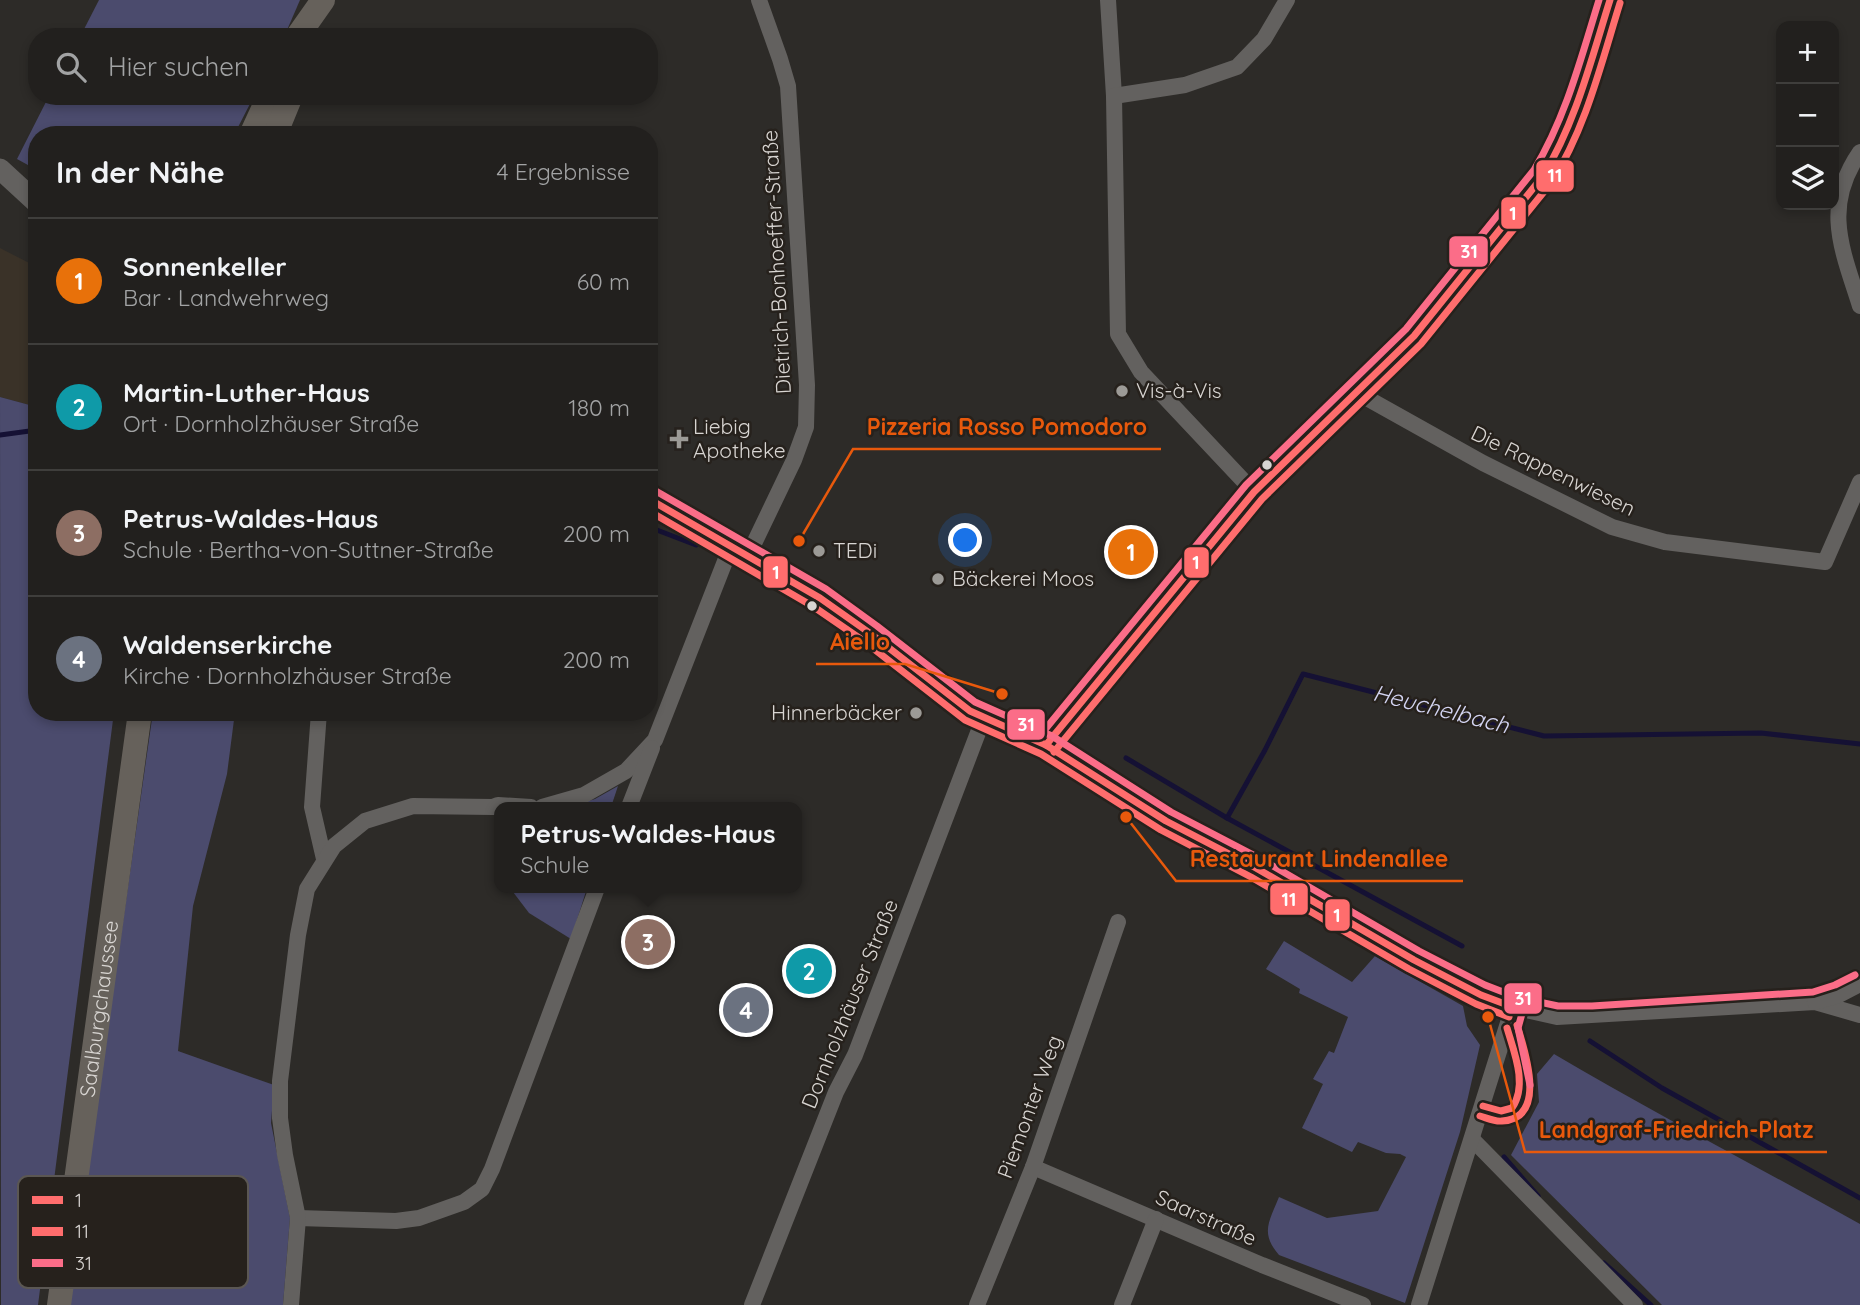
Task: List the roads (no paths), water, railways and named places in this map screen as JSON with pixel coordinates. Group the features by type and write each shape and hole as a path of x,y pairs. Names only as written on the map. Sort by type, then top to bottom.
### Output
{"main road":[{"path":"301,28 323,0"},
{"path":"319,28 329,0"},
{"path":"255,126 265,105"},
{"path":"279,126 287,105"},
{"path":"101,994 103,883 122,721"},
{"name":"Saalburgchaussee","path":"76,1176 139,721"}],"street":[{"name":"Dietrich-Bonhoeffer-Straße","path":"631,802 655,740 740,551 794,460 806,427 807,385 788,86 759,0"},
{"path":"1108,0 1114,96 1118,334 1142,372 1254,492"},
{"path":"1114,96 1185,85 1237,67 1264,38 1287,0"},
{"path":"1046,745 1254,492 1414,336 1552,163 1572,116 1610,0"},
{"path":"1860,152 1847,171 1838,206 1841,246 1860,306"},
{"path":"0,166 28,183"},
{"path":"0,166 28,194"},
{"name":"Die Rappenwiesen","path":"1356,392 1483,463 1612,527 1665,542 1825,562 1860,482"},
{"path":"658,504 820,598 970,711 1046,745 1166,821 1480,995 1513,1007 1557,1017 1815,1002 1839,995 1860,984"},
{"name":"Dornholzhäuser Straße","path":"752,1305 836,1092 855,1055 984,717"},
{"path":"318,721 312,807 324,859"},
{"path":"560,802 584,795 626,771 655,740"},
{"path":"291,1305 298,1218 283,1143 280,1081 307,890 334,846 365,821 413,806 494,807"},
{"path":"298,1218 396,1222 442,1212 464,1202 482,1189 492,1169 595,893"},
{"name":"Piemonter Weg","path":"978,1305 1033,1167 1118,922"},
{"path":"1815,1002 1860,1015"},
{"path":"1419,1305 1513,1007"},
{"path":"1472,1139 1635,1305"},
{"name":"Saarstraße","path":"1033,1167 1363,1305"},
{"path":"1122,1305 1156,1219"}],"waterway":[{"name":"Heuchelbach","path":"0,435 28,431"},
{"name":"Heuchelbach","path":"658,530 696,545"},
{"name":"Heuchelbach","path":"1126,758 1227,818 1303,674 1544,736 1761,733 1860,744"},
{"path":"1227,818 1462,946"},
{"path":"1590,1041 1662,1088 1860,1198"},
{"path":"1504,1157 1538,1196"},
{"path":"1604,1263 1651,1305"}],"place":[{"name":"Vis-à-Vis","path":"1122,391"},
{"name":"Liebig Apotheke","path":"679,439"},
{"name":"Pizzeria Rosso Pomodoro","path":"799,541"},
{"name":"TEDi","path":"819,551"},
{"name":"Sonnenkeller","path":"1131,552"},
{"name":"Bäckerei Moos","path":"938,579"},
{"name":"Aiello","path":"1002,694"},
{"name":"Hinnerbäcker","path":"916,713"},
{"name":"Restaurant Lindenallee","path":"1126,817"},
{"name":"Petrus-Waldes-Haus","path":"648,942"},
{"name":"Martin-Luther-Haus","path":"809,971"},
{"name":"Waldenserkirche","path":"746,1010"},
{"name":"Landgraf-Friedrich-Platz","path":"1488,1017"}]}
